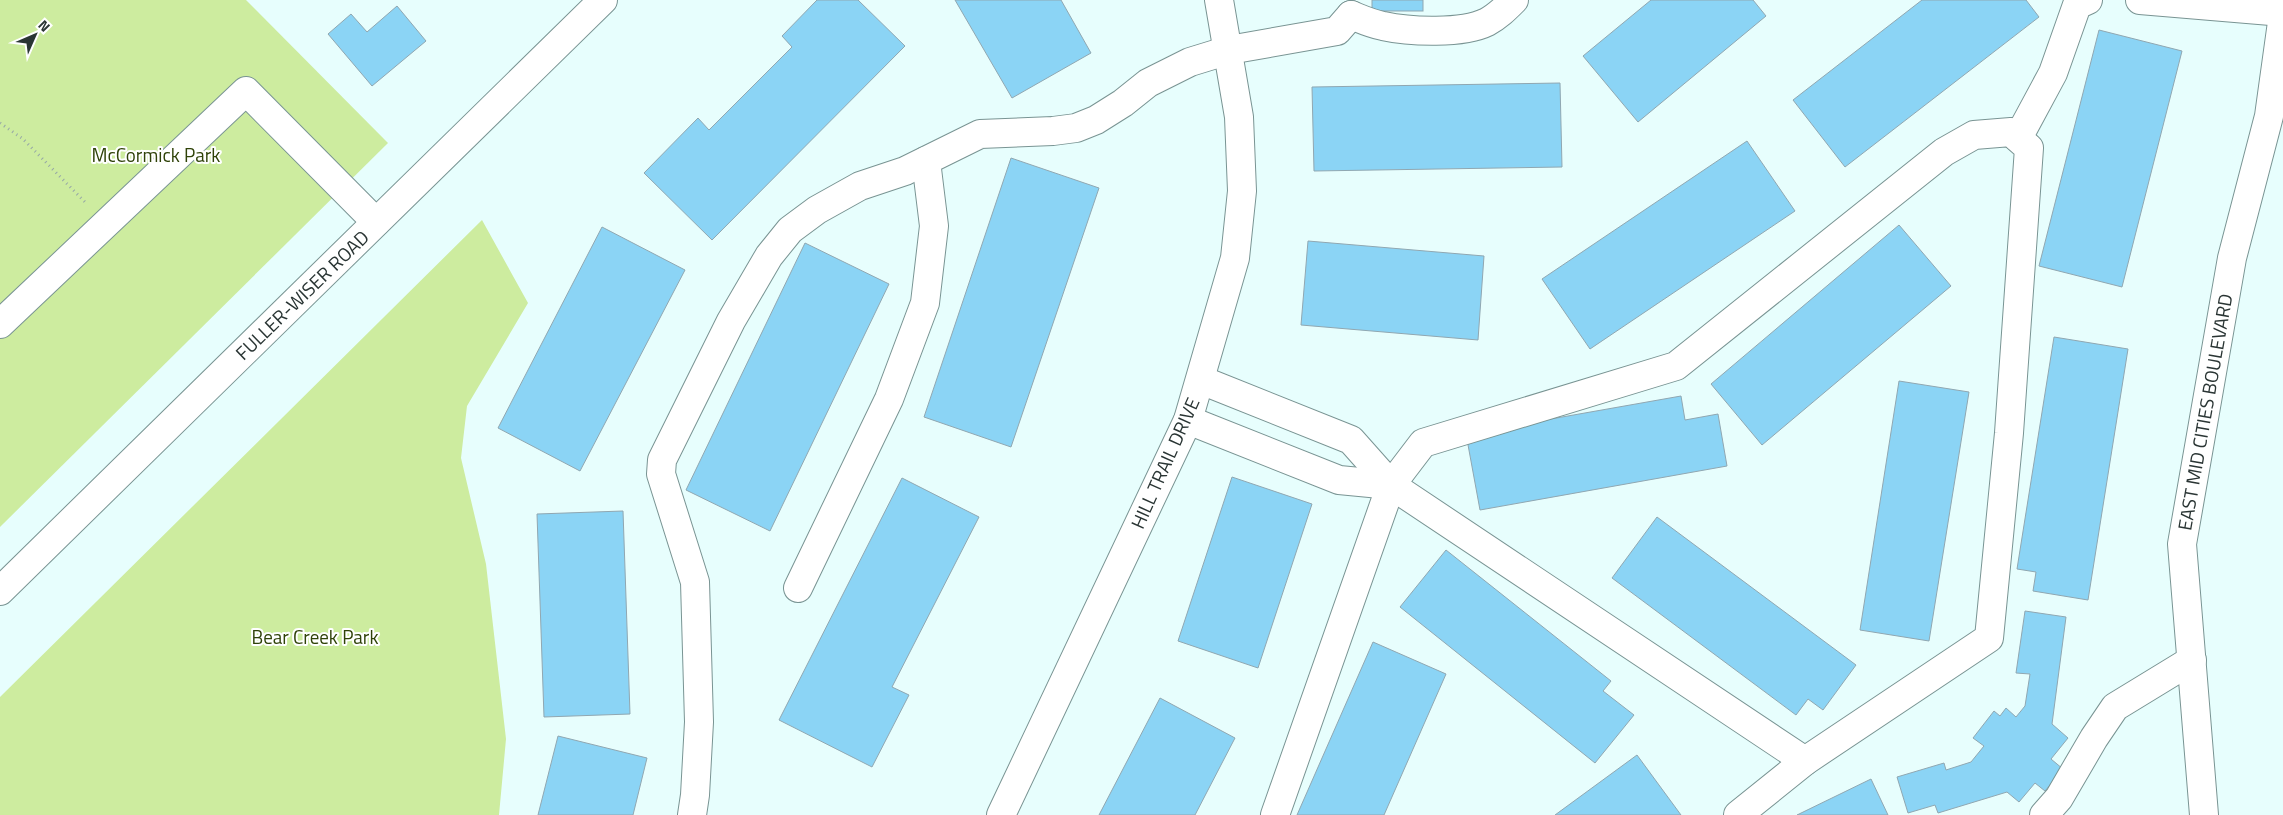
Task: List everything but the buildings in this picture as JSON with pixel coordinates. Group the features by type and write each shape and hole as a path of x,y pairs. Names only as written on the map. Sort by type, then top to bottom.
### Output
{"street":[{"name":"FULLER-WISER ROAD","path":"0,591 603,0"},
{"name":"HILL TRAIL DRIVE","path":"1001,815 1188,420 1235,258 1242,191 1239,117 1220,0"},
{"path":"692,815 699,722 695,582 661,474 662,460 730,321 769,256 790,230 817,210 860,186 905,171 980,134 1076,128 1096,120 1166,72 1229,50 1337,31 1349,7 1390,27 1407,30 1454,29 1485,23 1502,13 1514,0"},
{"path":"2140,0 2283,13"},
{"path":"2018,138 2053,73 2080,2"},
{"name":"EAST MID CITIES BOULEVARD","path":"2204,815 2182,544 2232,258 2269,116 2283,13"},
{"path":"0,324 246,91 376,222"},
{"path":"1275,815 1391,485 1423,444 1676,366 1944,152 1974,135 2011,132 2029,148 2010,433 1989,638 1805,761 1738,815"},
{"path":"798,588 889,399 925,303 934,226 926,161"},
{"path":"1201,380 1351,440 1391,485 1805,761"},
{"path":"1188,420 1339,480 1391,485"},
{"path":"2044,815 2059,798 2094,738 2115,707 2192,660"}],"path":[{"path":"0,122 23,139 79,194 102,228"}],"green space":[{"name":"McCormick Park","path":"0,0 246,0 388,143 0,527"},
{"name":"Bear Creek Park","path":"482,220 528,303 467,406 461,458 486,564 506,739 499,815 0,815 0,697"}]}
